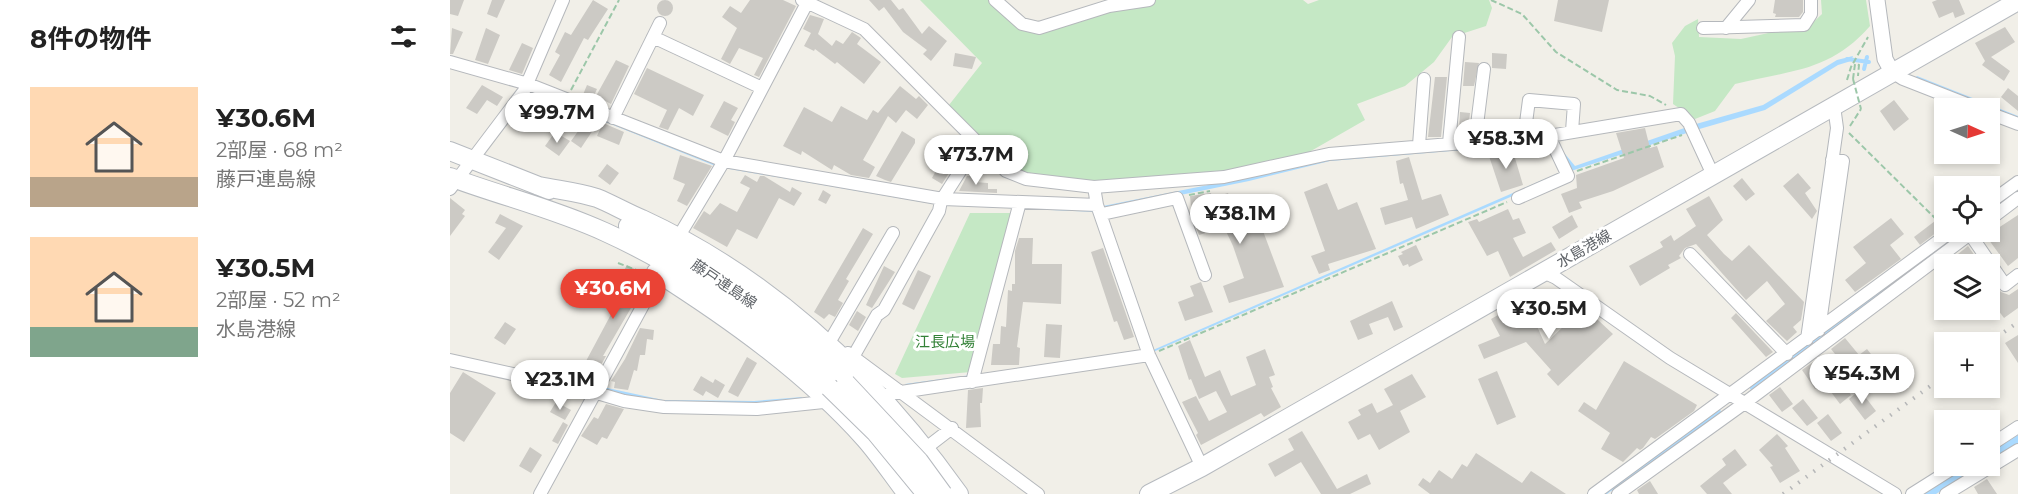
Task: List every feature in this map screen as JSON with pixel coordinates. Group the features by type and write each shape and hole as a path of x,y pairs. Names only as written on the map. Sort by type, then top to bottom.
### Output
{"main road":[{"name":"水島港線","path":"1149,494 1202,467 2018,1"},
{"name":"藤戸連島線","path":"450,151 539,186 650,237 746,298 792,333 834,390 875,432 926,494"},
{"name":"藤戸連島線","path":"452,182 574,220 644,250 692,280 795,355 912,453 944,494"},
{"path":"539,186 596,198 679,236 740,275 825,338 880,395 926,448 958,494"},
{"path":"574,220 660,274 834,390 865,439 907,494"}],"street":[{"path":"452,182 473,159 526,87 563,0"},
{"path":"995,0 1022,24 1039,28 1109,6 1149,0"},
{"path":"1726,28 1749,0"},
{"path":"1703,28 1804,25 1811,14 1811,0"},
{"path":"1877,0 1885,59 1892,72 1903,79 1951,98"},
{"path":"679,236 724,161 805,1 864,28 1006,171 1026,179 1094,187 1224,177 1329,154 1524,138 1551,142 1572,131 1681,114 1692,129 1713,175"},
{"path":"613,118 660,23"},
{"path":"653,37 762,88"},
{"path":"1449,143 1459,37"},
{"path":"450,62 566,99 724,161 941,202 1100,209 1177,198 1205,275"},
{"path":"1475,141 1484,69"},
{"path":"1419,145 1424,79"},
{"path":"1524,138 1529,100 1574,104 1572,131"},
{"path":"1807,339 1835,160 1837,128 1834,106"},
{"path":"2000,117 2018,124"},
{"path":"853,357 877,315 884,310 941,202 978,142"},
{"path":"1518,198 1567,172 1551,142"},
{"path":"1819,330 1842,161 1835,160"},
{"path":"2000,195 2018,182"},
{"path":"1094,187 1149,353 1202,467"},
{"path":"2000,212 2018,198"},
{"path":"972,379 1019,205"},
{"path":"893,233 825,338 952,428 1038,494"},
{"path":"1594,494 1732,395 1937,242"},
{"path":"1618,494 1746,402 1960,242"},
{"path":"1978,242 2005,285 2018,275"},
{"path":"1690,254 1787,354"},
{"path":"1543,272 1556,278 1670,358 1895,494"},
{"path":"540,494 660,274"},
{"path":"450,360 598,390 624,401 664,407 757,409 834,390 880,395 902,393 972,379 1149,353"},
{"path":"2000,439 2018,427"},
{"path":"926,448 952,428"},
{"path":"1946,494 2018,450"},
{"path":"1912,494 1941,476"}],"path":[{"path":"566,99 619,0"},
{"path":"1491,0 1522,14 1556,52 1617,90 1650,96 1681,114"},
{"path":"1846,86 1853,62 1870,33"},
{"path":"1857,80 1858,65 1855,64 1853,79 1861,109 1848,130 1934,217"},
{"path":"1567,172 1692,129"},
{"path":"1177,198 1212,190"},
{"path":"1149,353 1518,198"},
{"path":"618,263 639,271"}],"green space":[{"path":"920,0 989,0 1022,27 1126,0 1303,0 1308,4 1319,0 1489,0 1492,8 1486,26 1452,37 1434,62 1405,86 1357,104 1365,120 1304,155 1223,171 1090,184 1027,175 1010,169 949,105 982,63"},
{"path":"1821,0 1866,0 1870,26 1855,41 1824,61 1792,72 1735,84 1715,111 1695,119 1673,104 1675,56 1672,43 1685,26 1698,19 1699,37 1741,39 1773,32 1804,31 1822,14"},
{"name":"江長広場","path":"970,213 1012,213 971,372 902,378 895,374"}],"water":[{"path":"1853,56 1851,61 1838,65 1765,110 1568,172 1153,352 910,388 905,384 1153,350 1570,168 1547,143 1330,161 1249,181 1097,212 939,205 718,167 523,89 450,68 525,86 719,163 876,192 1103,206 1283,170 1330,157 1546,139 1556,143 1575,166 1696,124 1763,105 1837,60"},
{"path":"1917,76 1973,98 1960,98 1913,80"},
{"path":"2000,109 2018,116 2018,120 2000,113"},
{"path":"1944,242 1949,242 1751,390 1749,387"},
{"path":"450,354 663,400 754,401 802,397 804,403 664,405 450,358"},
{"path":"1720,409 1721,412 1607,494 1602,494"},
{"path":"2018,435 2018,443 2000,454 2000,446"},
{"path":"1952,476 1965,476 1936,494 1923,494"}],"building":[{"path":"450,0 464,0 458,16 450,14"},
{"path":"492,0 505,0 497,18 487,14"},
{"path":"593,0 608,9 588,40 584,38 561,82 549,75 560,55 555,52 565,32 571,35"},
{"path":"665,0 673,8 665,16 657,8"},
{"path":"750,0 783,0 796,6 759,77 754,75 763,58 739,48 730,64 721,59 737,28 722,17 730,6 741,13"},
{"path":"869,0 891,0 899,10 903,8 922,34 929,26 947,41 931,61 923,54 927,50 903,32 884,7 879,11"},
{"path":"1558,0 1609,0 1602,32 1554,21"},
{"path":"1775,0 1803,0 1803,12 1799,17 1775,17 1776,14 1773,13"},
{"path":"1959,0 1965,14 1955,18 1953,12 1939,18 1932,2"},
{"path":"810,15 824,19 818,34 832,46 836,40 843,44 852,32 861,38 857,44 881,62 864,84 837,62 835,64 815,49 814,51 804,46 811,33 803,29"},
{"path":"2005,27 2015,42 1991,57 2010,71 2004,81 1982,65 1985,61 1975,43"},
{"path":"452,28 463,32 453,54 450,54"},
{"path":"486,28 500,35 488,64 475,60"},
{"path":"522,43 533,48 522,74 509,70"},
{"path":"955,53 976,57 972,69 953,66"},
{"path":"1492,53 1507,54 1506,69 1492,68"},
{"path":"616,60 629,66 611,104 596,96"},
{"path":"1465,62 1479,63 1474,86 1463,86"},
{"path":"647,68 704,95 693,116 679,108 668,130 659,127 667,110 634,94"},
{"path":"1435,77 1447,77 1441,137 1428,137"},
{"path":"482,85 503,97 497,106 487,100 477,114 466,108"},
{"path":"587,85 597,89 592,100 582,97"},
{"path":"900,86 916,99 919,96 928,105 917,119 906,110 896,123 888,116 863,160 875,167 869,178 851,175 834,165 832,170 802,151 801,155 783,146 804,107 832,122 841,106 867,120 873,110 878,113"},
{"path":"2008,88 2018,96 2018,111 2001,97"},
{"path":"1894,100 1909,119 1894,131 1880,111"},
{"path":"724,101 738,108 731,120 735,122 728,136 710,127"},
{"path":"1460,112 1470,113 1468,130 1459,130"},
{"path":"584,123 593,130 581,148 571,141"},
{"path":"603,123 624,132 619,145 597,136"},
{"path":"1645,128 1650,148 1657,146 1664,167 1613,191 1579,202 1582,208 1569,213 1561,194 1577,188 1576,175 1624,158 1616,133"},
{"path":"902,131 915,139 915,143 891,182 876,176"},
{"path":"555,132 570,141 559,156 545,146"},
{"path":"1512,148 1523,185 1501,192 1489,156"},
{"path":"680,155 712,166 687,206 677,201 685,184 673,179"},
{"path":"944,156 956,162 942,184 932,178"},
{"path":"1409,157 1422,200 1441,194 1449,215 1416,229 1412,217 1385,225 1380,208 1408,200 1403,183 1400,184 1396,161"},
{"path":"607,164 619,173 610,185 598,176"},
{"path":"1798,173 1811,188 1805,193 1817,211 1812,219 1783,186"},
{"path":"745,175 757,182 760,176 764,176 790,192 792,187 802,193 794,206 779,198 757,239 737,229 727,247 693,228 704,211 710,215 720,203 737,212 750,188 740,183"},
{"path":"967,176 974,176 974,182 988,183 988,189 997,189 997,193 959,191"},
{"path":"1742,178 1755,194 1746,201 1733,186"},
{"path":"1327,183 1338,210 1357,202 1376,249 1328,264 1330,270 1319,274 1311,256 1325,251 1304,192"},
{"path":"823,190 831,195 826,204 818,200"},
{"path":"1211,193 1212,198 1228,193 1236,214 1254,207 1284,287 1229,303 1223,286 1244,278 1233,246 1224,227 1199,235 1195,225 1199,223 1191,207 1190,196"},
{"path":"1709,196 1723,220 1707,235 1724,254 1732,261 1749,245 1804,302 1801,320 1793,327 1797,332 1787,341 1766,321 1785,304 1767,281 1746,300 1696,244 1685,248 1679,256 1681,258 1668,265 1670,268 1640,286 1629,266 1663,247 1660,242 1671,235 1674,241 1696,226 1686,209"},
{"path":"450,198 465,210 462,214 465,216 450,236"},
{"path":"1508,209 1513,220 1519,218 1526,233 1513,238 1523,257 1551,242 1556,250 1510,277 1498,251 1487,256 1468,222 1477,219 1479,222"},
{"path":"500,214 523,226 499,260 488,252 506,228 495,223"},
{"path":"1572,215 1578,227 1559,239 1552,227"},
{"path":"2018,215 2018,258 2008,266 1990,242 2000,242 2000,227"},
{"path":"1891,218 1904,234 1890,245 1901,259 1855,292 1845,280 1866,263 1853,247"},
{"path":"1934,222 1934,234 1920,245 1914,237"},
{"path":"863,228 873,234 846,279 849,281 838,300 843,303 835,317 829,314 824,319 814,312"},
{"path":"1019,238 1033,238 1032,264 1062,264 1061,304 1023,302 1017,347 1020,348 1019,365 991,365 993,344 1000,344 1001,326 1006,327 1008,290 1012,291 1012,284 1015,284 1015,251"},
{"path":"1416,245 1423,260 1409,267 1408,264 1403,266 1398,256 1403,254 1401,252"},
{"path":"1968,246 1974,254 1958,254"},
{"path":"1103,248 1134,337 1124,340 1117,321 1114,322 1091,252"},
{"path":"627,265 640,272 634,285 642,289 603,356 606,356 596,374 593,372 588,382 578,376 616,305 607,301"},
{"path":"884,266 895,272 872,308 866,305"},
{"path":"918,270 931,276 914,310 902,304"},
{"path":"1201,282 1213,312 1185,321 1178,302 1194,296 1190,286"},
{"path":"2018,289 2018,308 2004,318 2000,313 2000,291 2009,295"},
{"path":"1525,300 1545,344 1584,307 1613,334 1558,386 1547,374 1551,370 1526,342 1484,359 1478,345 1500,336 1491,319"},
{"path":"1392,301 1403,327 1394,331 1388,317 1369,324 1373,334 1358,340 1350,321"},
{"path":"857,311 866,317 858,331 849,325"},
{"path":"1736,313 1773,352 1766,357 1731,318"},
{"path":"505,322 516,329 505,345 494,338"},
{"path":"1046,324 1062,325 1060,358 1044,357"},
{"path":"640,328 654,330 653,340 647,339 645,355 640,355 637,371 634,370 628,390 614,388 615,382 611,381"},
{"path":"2018,335 2018,363 2005,343"},
{"path":"1845,338 1859,355 1867,349 1882,368 1890,362 1904,379 1889,391 1874,372 1866,378 1850,359 1843,364 1831,349"},
{"path":"1190,340 1205,377 1220,370 1231,396 1256,385 1246,357 1265,349 1275,375 1269,377 1273,387 1271,388 1281,407 1264,417 1261,413 1201,445 1196,435 1198,433 1182,402 1196,396 1209,421 1227,412 1216,391 1199,399 1191,379 1189,380 1178,346"},
{"path":"747,357 757,363 738,397 728,392"},
{"path":"1624,361 1697,405 1694,411 1655,439 1651,437 1643,448 1640,450 1637,448 1623,462 1601,449 1610,433 1578,411 1584,402 1596,410"},
{"path":"1813,362 1827,381 1815,389 1802,370"},
{"path":"1497,371 1516,417 1497,425 1478,379"},
{"path":"463,372 496,393 464,442 450,433 450,393"},
{"path":"1412,374 1426,397 1400,411 1410,432 1379,450 1370,434 1358,440 1348,422 1361,415 1358,410 1372,403 1377,413 1393,405 1384,389"},
{"path":"1836,375 1851,395 1840,404 1825,384"},
{"path":"701,376 713,383 715,379 725,385 718,398 706,391 703,396 693,390"},
{"path":"1780,387 1793,404 1782,412 1769,395"},
{"path":"983,388 982,403 980,403 981,427 966,428 968,390"},
{"path":"1860,390 1876,411 1865,420 1849,399"},
{"path":"1803,399 1818,418 1807,426 1792,408"},
{"path":"556,402 571,410 565,420 550,412"},
{"path":"606,404 624,409 607,439 602,437 597,445 581,436 594,417 598,419"},
{"path":"1828,414 1842,433 1831,441 1817,423"},
{"path":"563,422 568,425 558,444 552,441"},
{"path":"1302,431 1337,489 1367,474 1371,484 1350,494 1321,494 1301,462 1275,477 1268,464 1294,450 1288,439"},
{"path":"1777,434 1788,446 1785,448 1800,471 1780,483 1770,467 1773,466 1759,450"},
{"path":"530,447 542,455 531,473 519,466"},
{"path":"1735,449 1747,465 1723,483 1732,494 1707,494 1700,486 1726,465 1722,459"},
{"path":"1476,453 1522,483 1531,471 1566,494 1430,494 1418,485 1423,478 1430,483 1439,470 1452,479 1462,464 1467,467"},
{"path":"1987,479 1997,494 1978,494 1974,487"},
{"path":"1650,481 1658,494 1639,494 1637,490"}],"waterway":[{"path":"1864,69 1867,57"},
{"path":"1847,59 1869,62"}],"railway":[{"path":"2000,335 2018,322"},
{"path":"1783,494 1934,383"}]}
